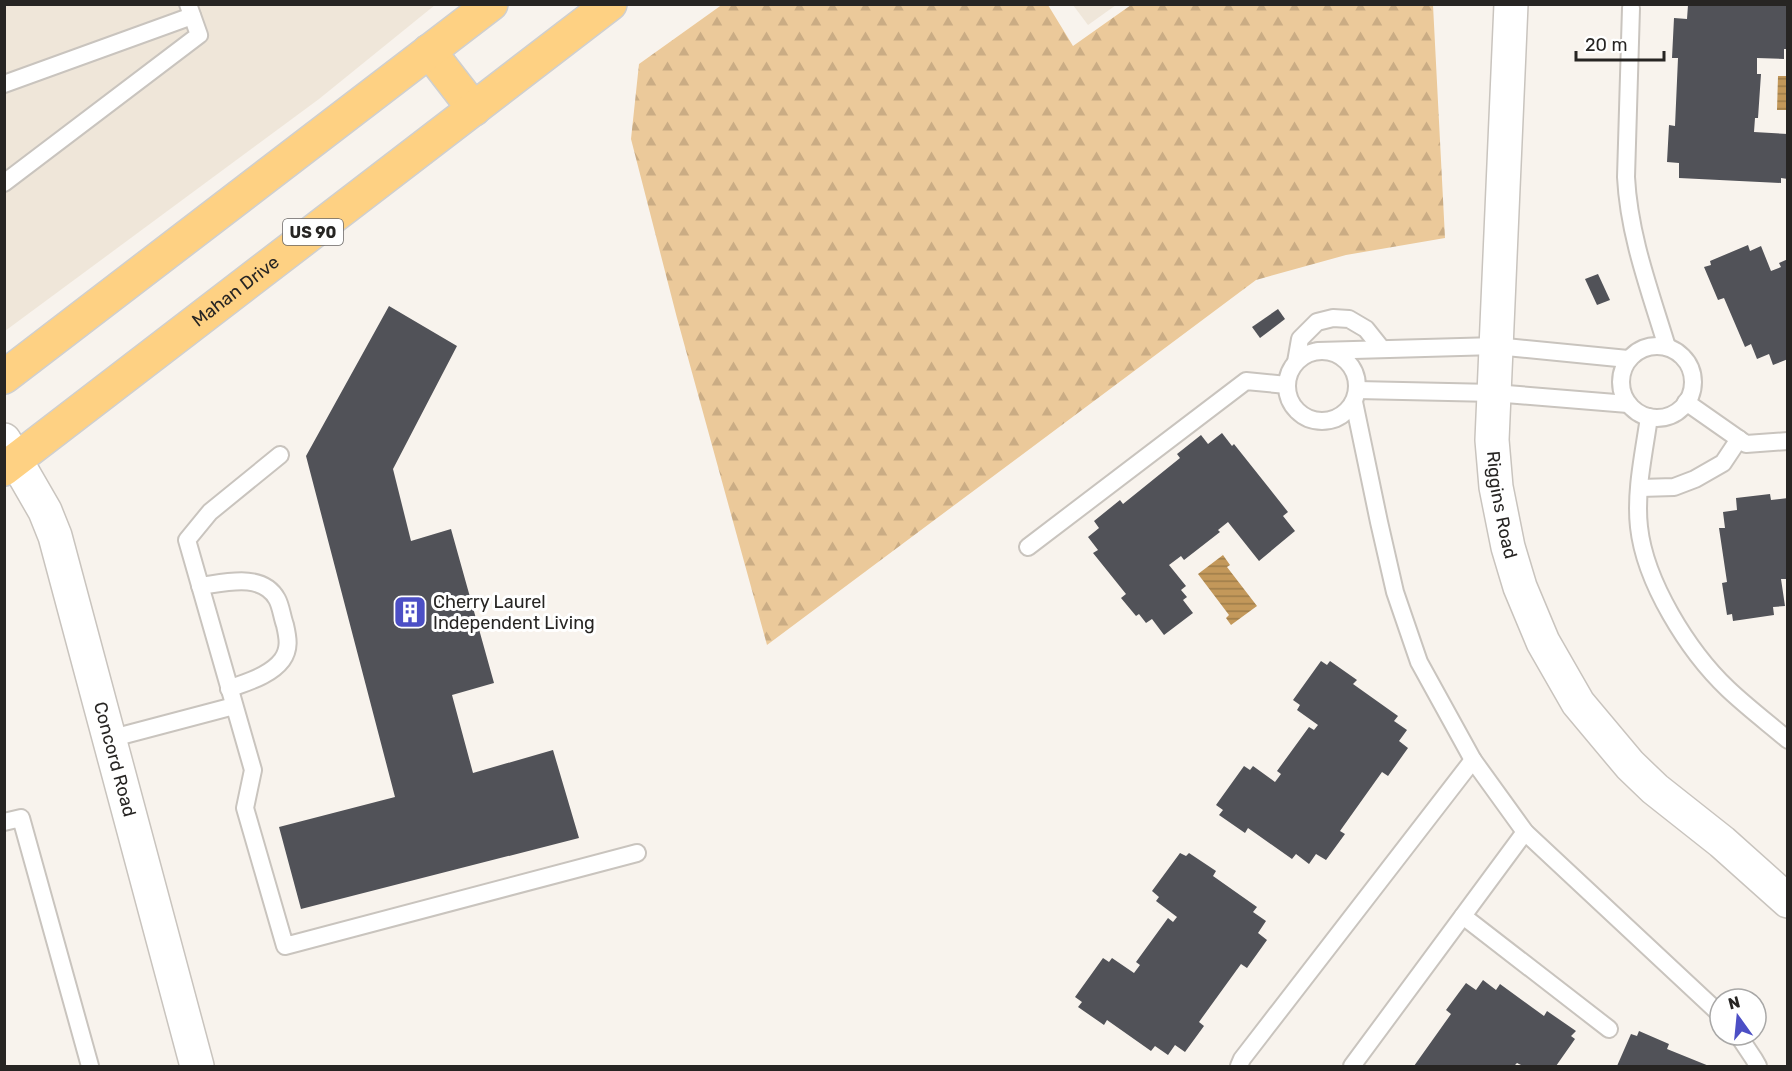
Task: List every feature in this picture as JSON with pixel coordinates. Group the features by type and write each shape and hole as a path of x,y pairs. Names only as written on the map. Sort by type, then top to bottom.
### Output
{"main road":[{"path":"4,377 491,4"},
{"name":"Mahan Drive","path":"9,456 474,109 610,4"},
{"path":"429,51 474,109"}],"street":[{"name":"Riggins Road","path":"1511,4 1492,441 1496,487 1508,547 1520,587 1549,652 1578,703 1630,765 1655,789 1722,842 1788,901"},
{"name":"Concord Road","path":"9,456 45,511 55,536 196,1066"}],"lane":[{"path":"1631,8 1627,203 1634,238 1667,347"},
{"path":"4,84 190,10 199,35 4,183"},
{"path":"1296,362 1300,339 1317,322 1333,318 1349,319 1366,329 1382,349"},
{"path":"1654,345 1667,347 1678,352 1687,362 1692,373 1693,384 1690,397 1683,407 1672,415 1660,418 1637,413 1622,393 1620,382 1622,370 1628,359 1637,351 1654,345"},
{"path":"1355,396 1346,412 1336,419 1315,421 1294,408 1289,398 1287,385 1289,373 1296,362 1305,355 1318,351 1496,346 1628,359"},
{"path":"1318,351 1331,352 1342,357 1351,365 1356,376 1355,396 1378,522 1395,592 1419,662 1473,759 1525,832 1708,1003"},
{"path":"1028,547 1246,381 1287,385"},
{"path":"1355,396 1494,393 1628,404"},
{"path":"1686,402 1746,444 1788,441"},
{"path":"1649,417 1638,502 1639,528 1646,559 1660,593 1686,641 1727,688 1786,735"},
{"path":"1640,488 1674,487 1695,479 1723,463 1739,439"},
{"path":"280,455 210,512 187,540 253,770 245,808 285,946 637,853"},
{"path":"200,586 243,581 260,584 270,590 278,600 289,642 282,660 267,673 229,689"},
{"path":"109,739 234,706"},
{"path":"1239,1066 1242,1059 1473,759"},
{"path":"4,822 21,818 90,1066"},
{"path":"1352,1066 1525,832"},
{"path":"1463,916 1609,1029"},
{"path":"1746,1047 1758,1066"}],"shaded area":[{"path":"5,5 435,5 319,99 5,331"},
{"path":"1073,5 1116,5 1088,25"},
{"path":"1778,76 1787,76 1787,110 1777,110"},
{"path":"1223,555 1230,565 1227,567 1257,606 1231,625 1226,618 1229,615 1198,574"}],"green space":[{"path":"723,4 1048,5 1073,46 1131,5 1433,5 1445,238 1346,255 1256,280 767,645 677,318 631,139 639,64"}],"building":[{"path":"1706,4 1788,6 1788,49 1784,49 1784,59 1757,58 1757,74 1761,74 1758,118 1755,118 1754,132 1788,134 1788,179 1781,178 1781,183 1679,178 1679,163 1667,162 1669,125 1675,126 1678,58 1672,58 1674,18 1687,19 1688,5 1706,6"},
{"path":"1748,245 1750,251 1761,246 1771,271 1781,267 1779,263 1788,259 1788,359 1773,365 1769,354 1757,359 1751,344 1745,347 1724,298 1718,300 1704,267 1711,265 1710,261"},
{"path":"1598,274 1610,300 1597,305 1585,279"},
{"name":"Cherry Laurel Independent Living","path":"389,306 457,346 393,469 411,541 451,529 494,683 452,695 473,773 553,750 579,838 301,909 279,827 395,797 306,456"},
{"path":"1278,309 1285,319 1260,338 1252,327"},
{"path":"1222,433 1232,446 1234,444 1288,512 1283,516 1295,531 1259,561 1228,522 1218,530 1220,532 1184,560 1181,556 1169,565 1186,586 1181,590 1187,597 1183,600 1193,613 1164,635 1152,619 1146,623 1139,614 1136,616 1121,598 1126,594 1093,553 1098,550 1088,537 1099,528 1094,521 1120,500 1123,504 1180,458 1177,454 1201,435 1208,444"},
{"path":"1770,494 1771,500 1788,498 1788,579 1781,579 1785,606 1773,607 1774,615 1733,621 1732,614 1727,615 1722,583 1727,582 1719,528 1725,528 1723,512 1737,510 1736,498"},
{"path":"1321,661 1327,665 1330,661 1357,680 1353,684 1398,716 1394,721 1407,730 1399,741 1408,748 1388,776 1382,772 1340,831 1345,834 1326,860 1316,854 1309,864 1296,854 1292,859 1248,828 1245,833 1219,815 1223,810 1216,805 1244,766 1250,770 1253,766 1275,782 1281,774 1277,771 1309,727 1314,730 1318,725 1297,710 1300,705 1293,700"},
{"path":"1180,853 1186,856 1189,853 1216,871 1213,876 1257,907 1253,912 1266,921 1258,933 1267,940 1247,968 1241,964 1199,1022 1204,1026 1185,1052 1175,1045 1168,1055 1155,1046 1151,1051 1107,1020 1104,1025 1078,1007 1082,1002 1075,997 1103,958 1109,962 1112,958 1134,973 1140,965 1136,962 1168,918 1173,922 1177,917 1156,901 1159,897 1152,891"},
{"path":"1483,980 1496,990 1500,984 1544,1016 1547,1011 1576,1031 1571,1036 1575,1039 1556,1066 1523,1066 1517,1063 1514,1066 1414,1066 1451,1014 1446,1010 1466,983 1476,990"},
{"path":"1639,1031 1669,1044 1667,1049 1709,1066 1617,1066 1631,1034 1637,1036"}],"place":[{"name":"Cherry Laurel Independent Living","path":"410,612"}]}
